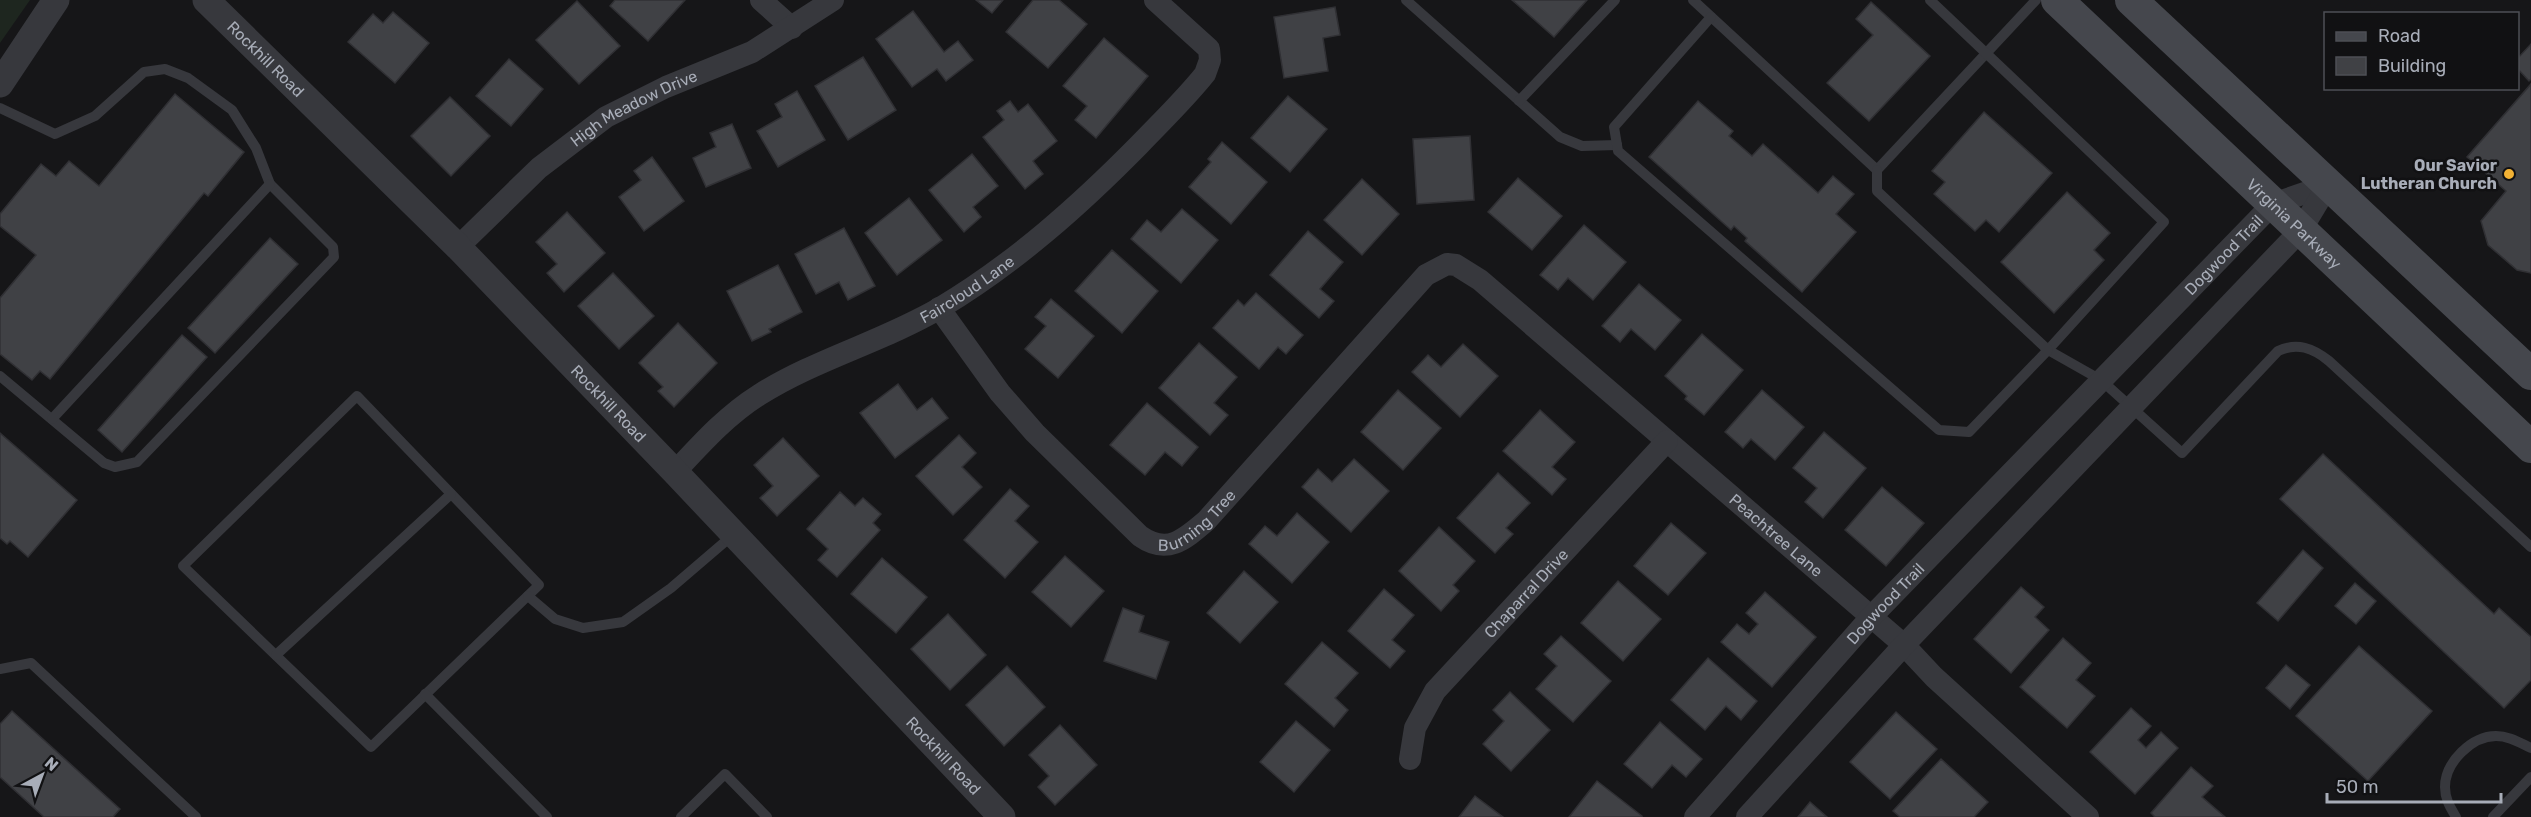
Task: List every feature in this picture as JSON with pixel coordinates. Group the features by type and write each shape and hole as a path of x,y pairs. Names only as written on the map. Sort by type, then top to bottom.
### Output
{"main road":[{"name":"Virginia Parkway","path":"2057,0 2531,447"},
{"path":"2132,0 2531,375"}],"street":[{"path":"0,84 56,0"},
{"name":"Rockhill Road","path":"206,0 458,247 1002,817"},
{"path":"761,0 792,28"},
{"name":"High Meadow Drive","path":"458,247 522,183 606,117 666,87 728,64 792,28 832,0"},
{"name":"Faircloud Lane","path":"675,472 730,417 759,395 784,381 872,343 939,309 1014,259 1085,200 1206,74 1210,60 1209,49 1155,0"},
{"path":"1747,817 1904,645 2301,230 2328,185"},
{"name":"Dogwood Trail","path":"1695,817 1871,617 2273,204 2328,185"},
{"name":"Burning Tree","path":"939,309 1000,393 1035,433 1140,536 1162,546 1191,534 1206,521 1326,384 1426,275 1448,264 1456,265"},
{"name":"Peachtree Lane","path":"1456,265 1480,280 1904,645 1934,677 2088,817"},
{"name":"Chaparral Drive","path":"1410,759 1415,728 1435,691 1667,441"}],"lane":[{"path":"1406,0 1560,137 1582,146 1617,145"},
{"path":"1519,101 1615,0"},
{"path":"1693,0 1877,170"},
{"path":"1711,16 1614,127 1618,151 1939,430 1969,432 2048,350 2164,222 1930,0"},
{"path":"2036,0 1877,170 1877,191 2048,350 2102,380 2182,453 2278,351 2288,346 2305,347 2329,362 2531,547"},
{"path":"0,108 55,134 95,116 144,72 165,69 188,78 232,110 256,148 270,184 333,247 334,256 137,462 115,467 104,463 0,376"},
{"path":"52,419 270,184"},
{"path":"357,396 539,585 528,596 371,747 183,566 357,396"},
{"path":"276,655 451,494"},
{"path":"528,596 555,619 583,628 623,622 671,588 734,534"},
{"path":"0,669 31,663 196,817"},
{"path":"426,694 547,817"},
{"path":"2456,817 2449,806 2445,784 2455,761 2464,749 2482,738 2493,736 2503,736 2531,748"},
{"path":"681,817 725,774 767,817"},
{"path":"2493,817 2531,777"}],"shaded area":[{"path":"0,0 30,0 0,43"}],"building":[{"path":"615,0 685,0 648,41 610,6"},
{"path":"976,0 1003,0 992,13"},
{"path":"1033,0 1059,0 1087,24 1048,68 1006,32"},
{"path":"1512,0 1587,0 1554,37"},
{"path":"577,1 620,46 579,84 536,40"},
{"path":"1871,2 1930,56 1869,121 1827,83 1873,35 1856,19"},
{"path":"1335,7 1340,35 1323,38 1328,71 1284,78 1274,17"},
{"path":"913,11 944,52 958,41 973,60 946,81 937,69 912,87 876,39"},
{"path":"393,12 429,43 395,83 348,42 373,14 383,23"},
{"path":"1104,38 1148,76 1096,138 1075,120 1087,106 1063,86"},
{"path":"2531,44 2531,79 2529,81 2519,70 2519,57"},
{"path":"863,57 896,110 848,140 815,86"},
{"path":"509,59 543,89 511,126 476,96"},
{"name":"Our Savior Lutheran Church","path":"2531,84 2531,273 2517,270 2488,245 2481,221 2506,191 2467,157"},
{"path":"797,91 825,140 778,167 757,131 782,117 775,104"},
{"path":"175,94 244,152 208,196 204,193 50,379 40,371 32,380 0,354 0,298 36,255 0,226 0,214 41,164 56,176 69,161 99,186"},
{"path":"1288,96 1327,129 1290,172 1251,138"},
{"path":"450,97 490,136 451,176 411,136"},
{"path":"1010,101 1018,112 1028,104 1057,141 1033,161 1043,174 1025,189 983,137 1004,120 997,111"},
{"path":"1698,101 1733,131 1729,136 1752,156 1763,144 1818,193 1833,176 1854,194 1836,214 1856,232 1802,292 1745,241 1747,238 1734,226 1731,230 1649,157"},
{"path":"1984,112 2052,173 1999,232 1986,220 1975,231 1934,194 1945,182 1932,171"},
{"path":"732,124 751,168 706,187 693,158 716,147 710,133"},
{"path":"1470,136 1474,200 1417,204 1413,139"},
{"path":"1222,142 1267,182 1231,224 1189,187 1211,162 1208,159"},
{"path":"972,154 998,186 973,207 981,217 964,232 929,190"},
{"path":"652,157 684,201 644,231 619,197 641,180 634,171"},
{"path":"1518,178 1562,216 1532,250 1488,212"},
{"path":"1362,179 1399,214 1362,255 1324,220"},
{"path":"2067,192 2110,233 2094,250 2104,260 2054,313 2001,262"},
{"path":"909,198 942,240 897,275 865,233"},
{"path":"1182,209 1218,240 1181,283 1131,239 1147,220 1161,232"},
{"path":"567,212 605,253 564,292 547,273 557,264 536,242"},
{"path":"1584,225 1626,262 1593,300 1568,278 1558,290 1540,275"},
{"path":"844,228 875,286 848,300 839,282 816,294 795,254"},
{"path":"1308,231 1343,262 1320,289 1334,301 1319,318 1270,275"},
{"path":"270,238 298,264 215,353 188,328"},
{"path":"1112,250 1158,291 1122,333 1075,291"},
{"path":"778,265 802,312 769,329 771,332 752,341 727,291"},
{"path":"613,273 654,316 619,349 578,306"},
{"path":"1639,284 1681,320 1655,350 1631,329 1620,342 1602,326"},
{"path":"1256,293 1303,335 1286,354 1278,347 1259,369 1213,328 1238,300 1244,306"},
{"path":"1051,299 1094,336 1058,378 1025,349 1046,326 1035,317"},
{"path":"678,323 717,363 674,407 658,391 663,387 639,363"},
{"path":"1702,334 1743,370 1704,415 1685,399 1687,396 1665,376"},
{"path":"182,335 207,357 122,452 98,430"},
{"path":"1199,343 1237,377 1214,403 1228,415 1210,435 1159,388"},
{"path":"1463,344 1498,376 1460,417 1412,372 1428,355 1441,367"},
{"path":"898,384 917,410 932,398 948,418 895,458 860,413"},
{"path":"1398,390 1441,428 1403,470 1361,432"},
{"path":"1762,390 1804,427 1775,460 1751,439 1743,448 1725,432"},
{"path":"1147,403 1198,447 1182,466 1165,452 1145,475 1110,445"},
{"path":"1540,410 1575,442 1552,467 1566,479 1552,495 1503,451"},
{"path":"1824,432 1866,468 1823,518 1805,502 1817,488 1793,468"},
{"path":"0,433 77,500 28,557 10,541 7,544 0,538"},
{"path":"959,435 976,453 962,467 982,487 953,515 916,476"},
{"path":"783,438 819,476 777,516 760,498 773,486 754,465"},
{"path":"2323,454 2494,614 2499,608 2531,637 2531,680 2504,708 2280,499"},
{"path":"1354,459 1389,491 1351,532 1302,487 1318,469 1332,482"},
{"path":"1498,473 1530,503 1506,528 1513,534 1495,553 1457,518"},
{"path":"1882,487 1924,523 1886,566 1845,530"},
{"path":"1010,489 1029,506 1015,521 1038,542 1005,578 964,540"},
{"path":"840,492 855,506 863,498 881,514 873,523 880,530 837,577 818,560 828,549 807,529"},
{"path":"1297,513 1329,542 1292,583 1249,544 1265,526 1277,536"},
{"path":"1671,523 1706,553 1668,595 1634,566"},
{"path":"1439,527 1475,561 1453,585 1459,591 1441,611 1399,571"},
{"path":"2303,550 2323,568 2278,621 2257,603"},
{"path":"1065,556 1104,591 1071,627 1032,592"},
{"path":"882,558 927,597 896,633 851,594"},
{"path":"1244,571 1278,602 1240,643 1207,613"},
{"path":"1618,581 1661,619 1623,661 1581,623"},
{"path":"2355,583 2376,601 2356,624 2335,606"},
{"path":"2021,587 2044,607 2035,617 2049,630 2011,673 1974,639"},
{"path":"1384,589 1414,615 1392,640 1405,651 1390,668 1348,631"},
{"path":"1765,592 1816,637 1772,687 1721,642 1737,624 1749,634 1758,624 1746,613"},
{"path":"1123,608 1144,616 1139,632 1169,642 1156,679 1104,661"},
{"path":"948,614 986,655 950,690 911,649"},
{"path":"1561,636 1611,681 1573,722 1536,689 1557,666 1544,654"},
{"path":"2063,638 2091,663 2076,680 2095,696 2067,728 2020,687"},
{"path":"1322,642 1358,673 1335,698 1348,710 1334,727 1285,684"},
{"path":"2359,646 2432,711 2368,781 2296,716"},
{"path":"1708,658 1757,701 1741,720 1726,706 1705,730 1671,700"},
{"path":"2286,665 2310,685 2290,709 2266,688"},
{"path":"1007,666 1045,707 1004,746 966,705"},
{"path":"1510,692 1550,730 1511,771 1483,744 1504,721 1493,710"},
{"path":"2131,708 2151,726 2138,740 2146,748 2161,732 2178,748 2135,794 2090,752"},
{"path":"12,711 120,809 113,817 44,817 0,777 0,724"},
{"path":"1896,712 1937,749 1890,799 1850,762"},
{"path":"1296,721 1330,750 1294,792 1260,762"},
{"path":"1660,722 1702,759 1686,777 1672,765 1652,788 1624,764"},
{"path":"1060,725 1097,765 1055,805 1038,787 1049,776 1029,755"},
{"path":"1941,759 1988,802 1974,817 1900,817 1893,811"},
{"path":"2191,767 2213,786 2202,797 2225,817 2155,817 2151,813"},
{"path":"1597,781 1642,816 1642,817 1569,817"},
{"path":"1475,796 1503,817 1459,817"},
{"path":"1810,802 1827,817 1798,817"}],"place":[{"name":"Our Savior Lutheran Church","path":"2509,174"}]}
